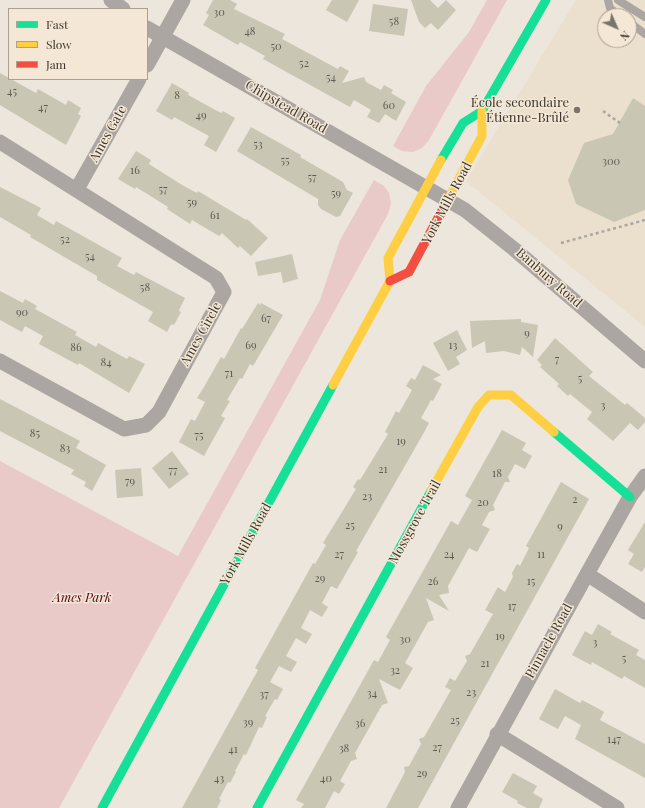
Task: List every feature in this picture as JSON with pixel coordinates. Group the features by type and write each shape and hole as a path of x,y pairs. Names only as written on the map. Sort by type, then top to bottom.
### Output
{"main road":[{"name":"York Mills Road","path":"102,808 390,281 388,258 425,187 463,123 482,111 546,0"},
{"name":"York Mills Road","path":"390,281 409,272 449,200 482,136 482,111"},
{"name":"Mossgrove Trail","path":"257,808 478,407 489,395 511,395 630,497"}],"street":[{"path":"111,0 122,8"},
{"path":"148,63 183,0"},
{"name":"Chipstead Road","path":"148,29 449,200"},
{"name":"Ames Gate","path":"77,189 138,80"},
{"name":"Ames Circle","path":"0,142 77,189 216,278 224,292 159,412 146,425 124,429 0,361"},
{"name":"Banbury Road","path":"449,200 514,248 645,361"},
{"name":"Pinnacle Road","path":"458,808 497,734 630,497 645,476"},
{"path":"587,574 645,612"},
{"path":"497,734 617,808"}],"lane":[{"path":"618,0 645,17"}],"path":[{"path":"603,111 620,122"},
{"path":"562,243 645,220"}],"shaded area":[{"name":"École secondaire Étienne-Brûlé","path":"576,0 645,0 645,327 466,181"}],"green space":[{"path":"487,0 507,0 429,140 422,148 413,152 402,151 393,146 426,86 469,32"},
{"name":"Ames Park","path":"374,180 384,186 389,193 391,203 388,214 59,808 0,808 0,461 178,556 320,300 340,240"}],"building":[{"path":"213,0 230,0 237,4 234,9 285,34 282,39 338,69 340,66 349,71 342,83 364,77 366,82 381,90 384,85 393,90 391,93 406,102 396,121 385,114 379,123 367,117 371,110 354,100 350,107 263,59 265,56 240,42 238,45 203,25 209,15 206,13"},
{"path":"332,0 359,0 347,22 326,10"},
{"path":"411,0 430,0 438,8 446,0 456,10 438,30 431,23 425,28 419,22"},
{"path":"373,4 408,9 404,36 369,31"},
{"path":"0,73 8,77 8,80 13,80 36,93 38,89 66,105 68,100 81,108 78,114 81,116 66,145 0,105"},
{"path":"172,83 189,93 188,95 221,113 223,111 235,118 216,152 204,145 209,136 174,117 172,120 156,111"},
{"path":"633,98 645,106 645,210 614,222 576,204 568,180 584,143 613,134"},
{"path":"251,127 301,155 300,157 343,182 347,190 353,193 340,216 336,217 321,209 318,205 318,199 237,151"},
{"path":"136,151 151,160 149,164 182,185 197,193 198,191 246,220 247,219 268,238 251,256 240,246 238,248 222,233 219,236 192,220 190,224 167,209 168,207 136,187 135,189 118,179"},
{"path":"0,187 41,208 37,215 54,225 56,221 122,258 117,266 134,275 136,272 185,298 179,311 181,312 174,325 172,324 170,326 167,332 148,321 153,312 97,280 97,276 30,237 31,235 0,217"},
{"path":"292,254 298,279 283,283 281,272 258,276 255,262"},
{"path":"0,291 23,303 25,299 37,306 35,309 77,332 75,335 96,347 98,343 127,359 129,356 145,364 129,393 79,363 78,365 39,344 43,336 25,326 22,332 0,320"},
{"path":"258,303 260,305 261,303 283,315 253,366 250,364 242,379 240,378 227,400 230,401 221,416 225,418 204,456 179,442 191,419 195,421 205,402 197,398 221,357 224,359 241,328 242,329"},
{"path":"521,319 521,322 538,325 533,357 522,347 520,355 504,351 486,353 485,341 472,348 470,321"},
{"path":"457,330 467,350 456,357 460,364 448,371 433,343"},
{"path":"555,338 593,372 589,376 625,405 627,403 645,418 645,422 638,430 630,423 613,441 587,419 592,412 570,394 568,396 557,386 559,384 540,367 542,365 537,360"},
{"path":"423,365 441,375 433,379 442,384 433,401 431,400 421,418 429,423 422,436 356,551 358,552 337,589 331,586 322,603 328,607 322,617 310,610 301,628 312,634 306,644 296,638 286,656 297,662 291,672 279,666 270,682 283,689 265,716 267,717 262,728 259,727 246,755 244,754 230,783 228,782 219,799 221,800 217,808 182,808 258,670 255,668 313,563 315,564 326,545 323,543 356,489 353,487 358,479 360,480 388,434 385,432 396,411 399,413 412,390 406,386 411,378 415,380"},
{"path":"0,399 80,441 76,448 106,465 92,491 84,486 86,482 71,474 74,470 0,431"},
{"path":"502,430 526,443 522,450 532,456 525,469 515,464 508,477 510,482 505,482 493,505 495,510 489,512 482,525 490,529 477,552 469,548 448,586 449,593 439,595 449,611 426,598 434,620 428,622 405,663 413,668 400,690 379,679 388,703 382,705 355,753 357,759 351,761 340,781 345,784 339,794 334,791 325,808 301,808 304,804 296,800 374,660 378,662 390,640 386,637 451,521 458,525 472,500 465,496"},
{"path":"172,451 189,474 169,489 152,468"},
{"path":"141,468 143,496 117,498 115,470"},
{"path":"561,482 589,499 418,808 386,808 405,772 404,767 409,766 421,744 419,739 424,737 451,690 445,687 450,678 455,681 467,661 465,656 470,654 493,614 485,610 498,587 505,592 513,577 512,573 517,564 520,566 529,548 526,546"},
{"path":"645,522 645,567 642,572 628,564 634,554 628,550"},
{"path":"598,624 612,632 610,634 639,650 636,655 645,660 645,688 624,676 622,679 592,662 591,665 572,655 585,631 592,635"},
{"path":"555,689 580,703 582,700 604,712 600,720 645,744 645,778 575,739 581,725 565,716 558,729 539,719"},
{"path":"513,773 537,786 533,793 543,799 539,808 527,808 502,792"}],"traffic: fast":[{"path":"441,160 463,123 482,111 546,0"},
{"path":"102,808 333,385"},
{"path":"554,432 630,497"},
{"path":"257,808 431,491"}],"traffic: slow":[{"path":"445,205 482,136 482,111"},
{"path":"333,385 390,281 388,258 441,160"},
{"path":"431,491 478,407 489,395 511,395 554,432"}],"traffic: jam":[{"path":"390,281 409,272 445,205"}],"place":[{"name":"École secondaire Étienne-Brûlé","path":"577,110"}]}
